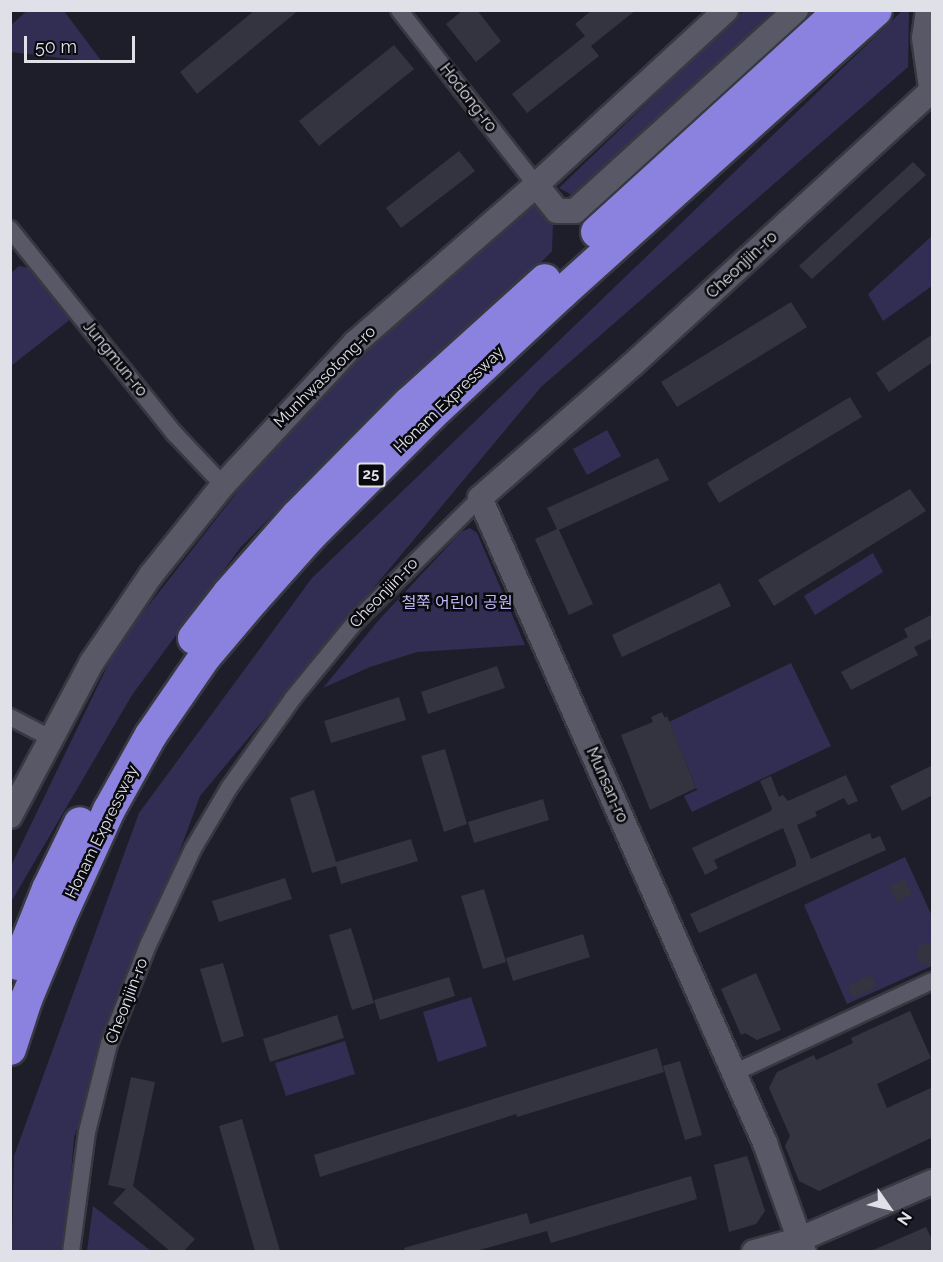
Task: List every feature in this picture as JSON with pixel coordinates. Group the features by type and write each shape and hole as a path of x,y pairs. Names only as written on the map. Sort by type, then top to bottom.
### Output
{"highway":[{"name":"Honam Expressway","path":"10,983 48,889 123,740 180,655 230,593 297,516 409,403 841,10"},
{"name":"Honam Expressway","path":"10,1049 26,1000 109,810 152,735 204,658 312,534 431,416 563,292 876,10"}],"street":[{"name":"Hodong-ro","path":"399,10 536,185"},
{"name":"Munhwasotong-ro","path":"10,816 92,662 123,614 223,485 355,343 536,185 726,10"},
{"path":"536,185 557,211 575,211 796,10"},
{"path":"928,10 924,38 932,92"},
{"name":"Cheonjiin-ro","path":"71,1251 87,1132 110,1044 148,945 193,849 229,788 293,698 356,621 480,498 632,365 932,92"},
{"name":"Jungmun-ro","path":"10,229 175,434 223,485"},
{"name":"Munsan-ro","path":"480,498 766,1147 801,1246"},
{"path":"10,717 50,738"},
{"path":"734,1073 933,981"},
{"path":"754,1251 801,1246 933,1182"}],"green space":[{"path":"28,10 64,11 103,63 11,52 11,25"},
{"path":"743,11 815,11 622,187 591,205 559,188"},
{"path":"902,11 909,11 908,67 541,387 200,796 74,1137 65,1251 12,1252 14,1156 139,813 312,578"},
{"path":"537,203 553,222 552,251 513,291 381,405 240,548 132,695 11,902 11,866 117,646 316,391"},
{"path":"932,236 932,286 883,321 868,294"},
{"path":"19,266 34,269 72,318 11,366 11,273"},
{"path":"607,430 621,456 587,475 573,449"},
{"name":"철쭉 어린이 공원","path":"470,528 477,533 525,645 417,652 370,667 323,688 378,621 461,532"},
{"path":"873,553 883,572 815,615 804,596"},
{"path":"791,663 831,746 692,812 684,796 697,790 669,722"},
{"path":"905,857 932,916 932,966 847,1004 804,905"},
{"path":"471,997 487,1046 438,1062 423,1012"},
{"path":"345,1041 355,1074 286,1096 275,1063"},
{"path":"93,1206 151,1251 87,1251"}],"building":[{"path":"255,10 299,10 197,94 180,72"},
{"path":"463,10 477,10 501,41 476,62 446,24"},
{"path":"592,10 636,10 591,46 599,56 527,113 512,94 585,36 575,24"},
{"path":"394,45 414,69 319,146 299,121"},
{"path":"459,151 475,171 401,228 386,208"},
{"path":"913,162 926,175 812,279 799,266"},
{"path":"791,302 807,327 677,407 661,382"},
{"path":"933,334 933,362 889,392 876,373"},
{"path":"850,397 862,417 719,503 707,483"},
{"path":"658,458 669,480 559,530 593,604 569,615 535,539 557,529 547,508"},
{"path":"910,489 926,511 774,606 758,580"},
{"path":"720,583 731,606 622,657 612,635"},
{"path":"933,614 933,638 914,647 918,655 851,690 841,672 908,637 904,629"},
{"path":"497,666 505,688 428,714 421,692"},
{"path":"399,697 406,720 331,743 324,721"},
{"path":"662,712 665,718 667,716 696,788 650,810 621,735 653,722 651,717"},
{"path":"445,749 467,824 444,832 421,756"},
{"path":"933,765 933,795 902,811 890,786"},
{"path":"846,775 858,801 848,805 844,798 815,812 817,816 797,825 811,859 870,833 872,839 880,836 886,850 699,933 690,914 796,866 796,861 783,828 714,860 718,868 705,875 692,848 771,811 772,808 760,781 771,776 779,797 783,795 788,801"},
{"path":"314,790 336,862 411,839 418,861 341,884 336,866 312,873 290,798"},
{"path":"543,799 549,820 474,843 468,822"},
{"path":"285,878 292,899 219,922 212,901"},
{"path":"904,879 912,894 897,903 889,887"},
{"path":"484,889 506,962 483,969 461,896"},
{"path":"351,928 374,1003 352,1010 329,935"},
{"path":"583,934 590,957 513,981 506,958"},
{"path":"925,943 933,943 933,966 922,964 916,956 919,947"},
{"path":"223,963 244,1036 222,1043 200,969"},
{"path":"756,973 781,1030 757,1040 745,1033 741,1035 721,989"},
{"path":"871,975 877,987 853,998 848,986"},
{"path":"449,977 455,996 380,1020 374,1000"},
{"path":"910,1011 931,1058 877,1084 887,1108 933,1087 933,1137 819,1191 799,1181 785,1146 790,1136 769,1088 777,1072 814,1055 816,1060 853,1043 851,1038"},
{"path":"337,1015 344,1038 270,1062 263,1039"},
{"path":"657,1048 664,1072 517,1117 516,1114 320,1177 314,1155"},
{"path":"680,1061 702,1135 685,1140 663,1066"},
{"path":"131,1077 155,1082 133,1186 195,1239 184,1251 170,1251 113,1203 126,1189 108,1185"},
{"path":"242,1119 280,1251 255,1251 219,1126"},
{"path":"747,1156 765,1211 756,1224 729,1232 714,1165"},
{"path":"691,1176 697,1199 551,1243 547,1231 476,1251 405,1251 404,1248 527,1213 530,1224"},
{"path":"926,1227 933,1242 933,1251 871,1251"}]}
